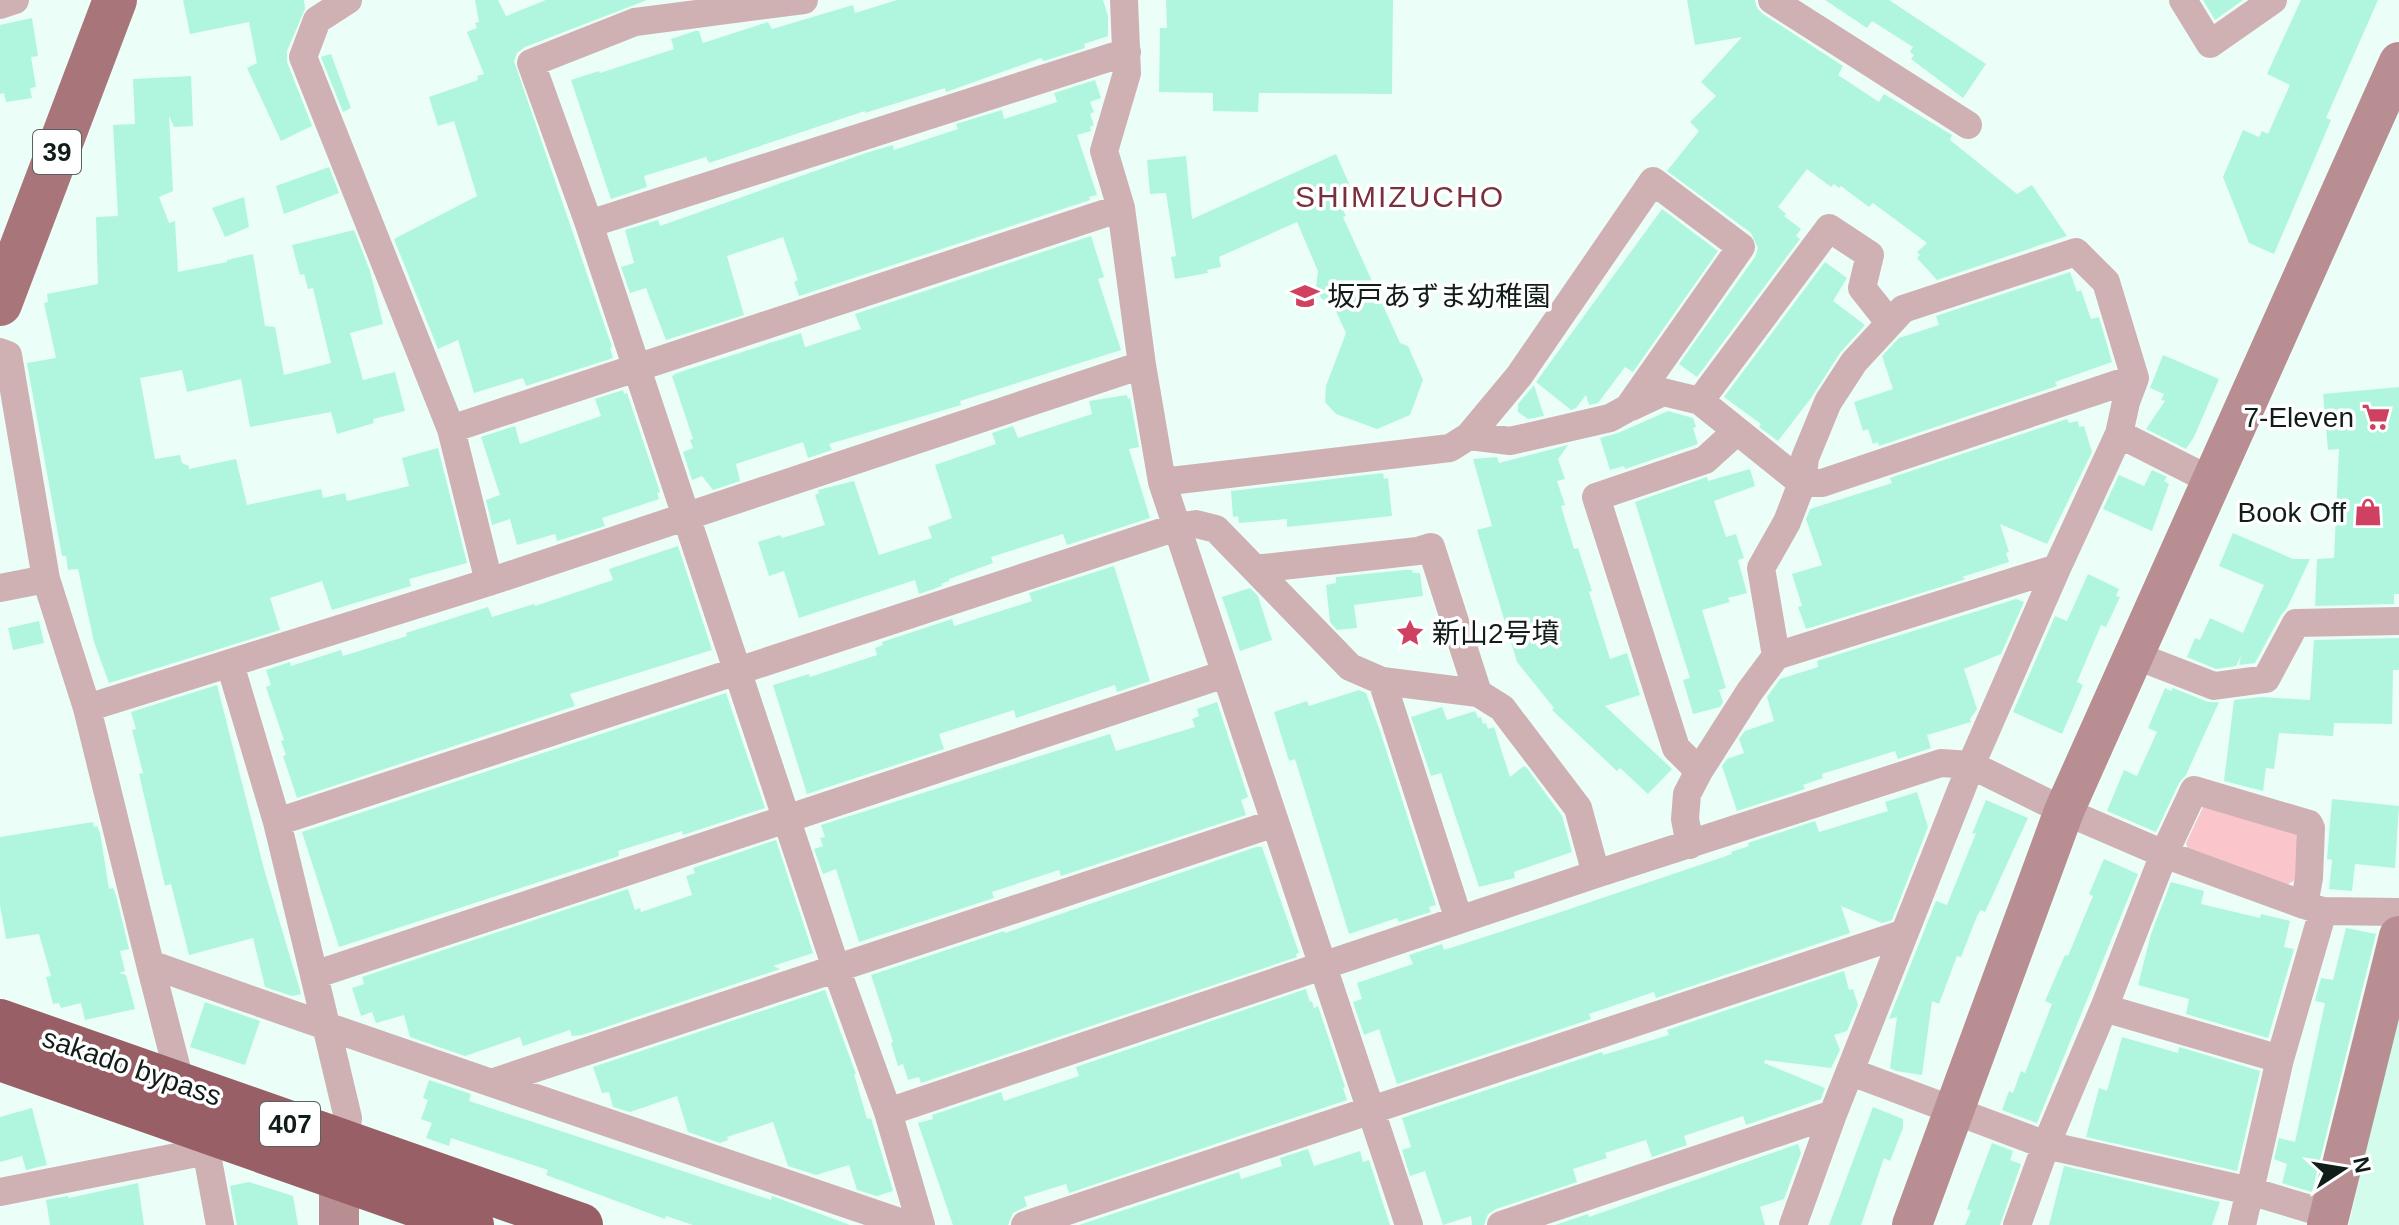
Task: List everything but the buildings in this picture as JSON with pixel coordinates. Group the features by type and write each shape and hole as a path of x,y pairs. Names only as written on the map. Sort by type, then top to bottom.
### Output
{"highway":[{"name":"sakado bypass","path":"0,1021 181,1085 472,1225"},
{"name":"sakado bypass","path":"0,1059 206,1142 342,1161 581,1225"}],"main road":[{"name":"39","path":"0,304 9,250 111,1"}],"street":[{"path":"0,5 15,0"},
{"path":"348,0 316,10 303,57 451,429 489,582"},
{"path":"804,0 632,11 531,63 589,224 836,968 888,1112 921,1225"},
{"path":"1124,0 1127,73 1104,151 1121,208 1142,365 1162,482 1409,1225"},
{"path":"1772,0 1968,125"},
{"path":"2183,0 2210,44 2273,0"},
{"path":"589,224 1127,52"},
{"path":"1912,1225 1951,1111 2064,811 2399,62"},
{"path":"1162,482 1450,448 1469,436 1519,376 1653,181 1741,247 1628,408"},
{"path":"451,429 1121,208"},
{"path":"1700,401 1829,228 1870,255 1862,288 1889,322"},
{"path":"1776,656 1761,568 1787,522 1802,483 1805,458 1828,402 1854,362 1903,309 2076,252 2106,282 2135,378 2119,434 1971,765 1902,934 1793,1225"},
{"path":"0,352 8,355 46,579 87,708 181,1085"},
{"path":"87,708 489,582 1142,365"},
{"path":"1469,436 1510,441 1610,418 1663,392 1700,401 1802,483 1822,483 2135,378"},
{"path":"1699,771 1676,748 1596,497 1705,460 1736,432"},
{"path":"2119,434 2212,481"},
{"path":"277,822 1177,527 1196,524 1216,529 1350,667 1382,681 1478,693 1502,708 1578,808 1596,874"},
{"path":"1255,569 1431,547 1478,693"},
{"path":"1690,845 1685,819 1687,794 1750,691 1776,656 2057,568"},
{"path":"0,588 46,579"},
{"path":"2134,655 2214,686 2266,679 2296,623 2399,621"},
{"path":"230,664 277,822 348,1118 339,1225"},
{"path":"314,975 1225,674"},
{"path":"1382,681 1459,920"},
{"path":"888,1112 1596,874 1941,763 1971,765 2064,811 2164,854 2313,908 2399,912"},
{"path":"2017,1225 2046,1145 2164,854 2194,790 2309,824 2311,828 2309,878 2313,908 2242,1225"},
{"path":"494,1082 1275,823"},
{"path":"1025,1225 1902,934"},
{"path":"1851,1072 2046,1145 2250,1191 2328,1220 2399,936"},
{"path":"150,964 325,1027 908,1225"},
{"path":"2104,1008 2280,1059"},
{"path":"1501,1225 1833,1114"},
{"path":"0,1192 206,1142 220,1225"}],"shaded area":[{"path":"2205,803 2296,827 2300,877 2287,885 2188,849 2186,843"},
{"path":"2399,1006 2399,1225 2349,1225 2379,1088"}],"place":[{"name":"坂戸あずま幼稚園","path":"1305,296"},
{"name":"7-Eleven","path":"2376,417"},
{"name":"Book Off","path":"2368,512"},
{"name":"新山2号墳","path":"1410,633"}],"district":[{"name":"SHIMIZUCHO","path":"1400,196"}]}
